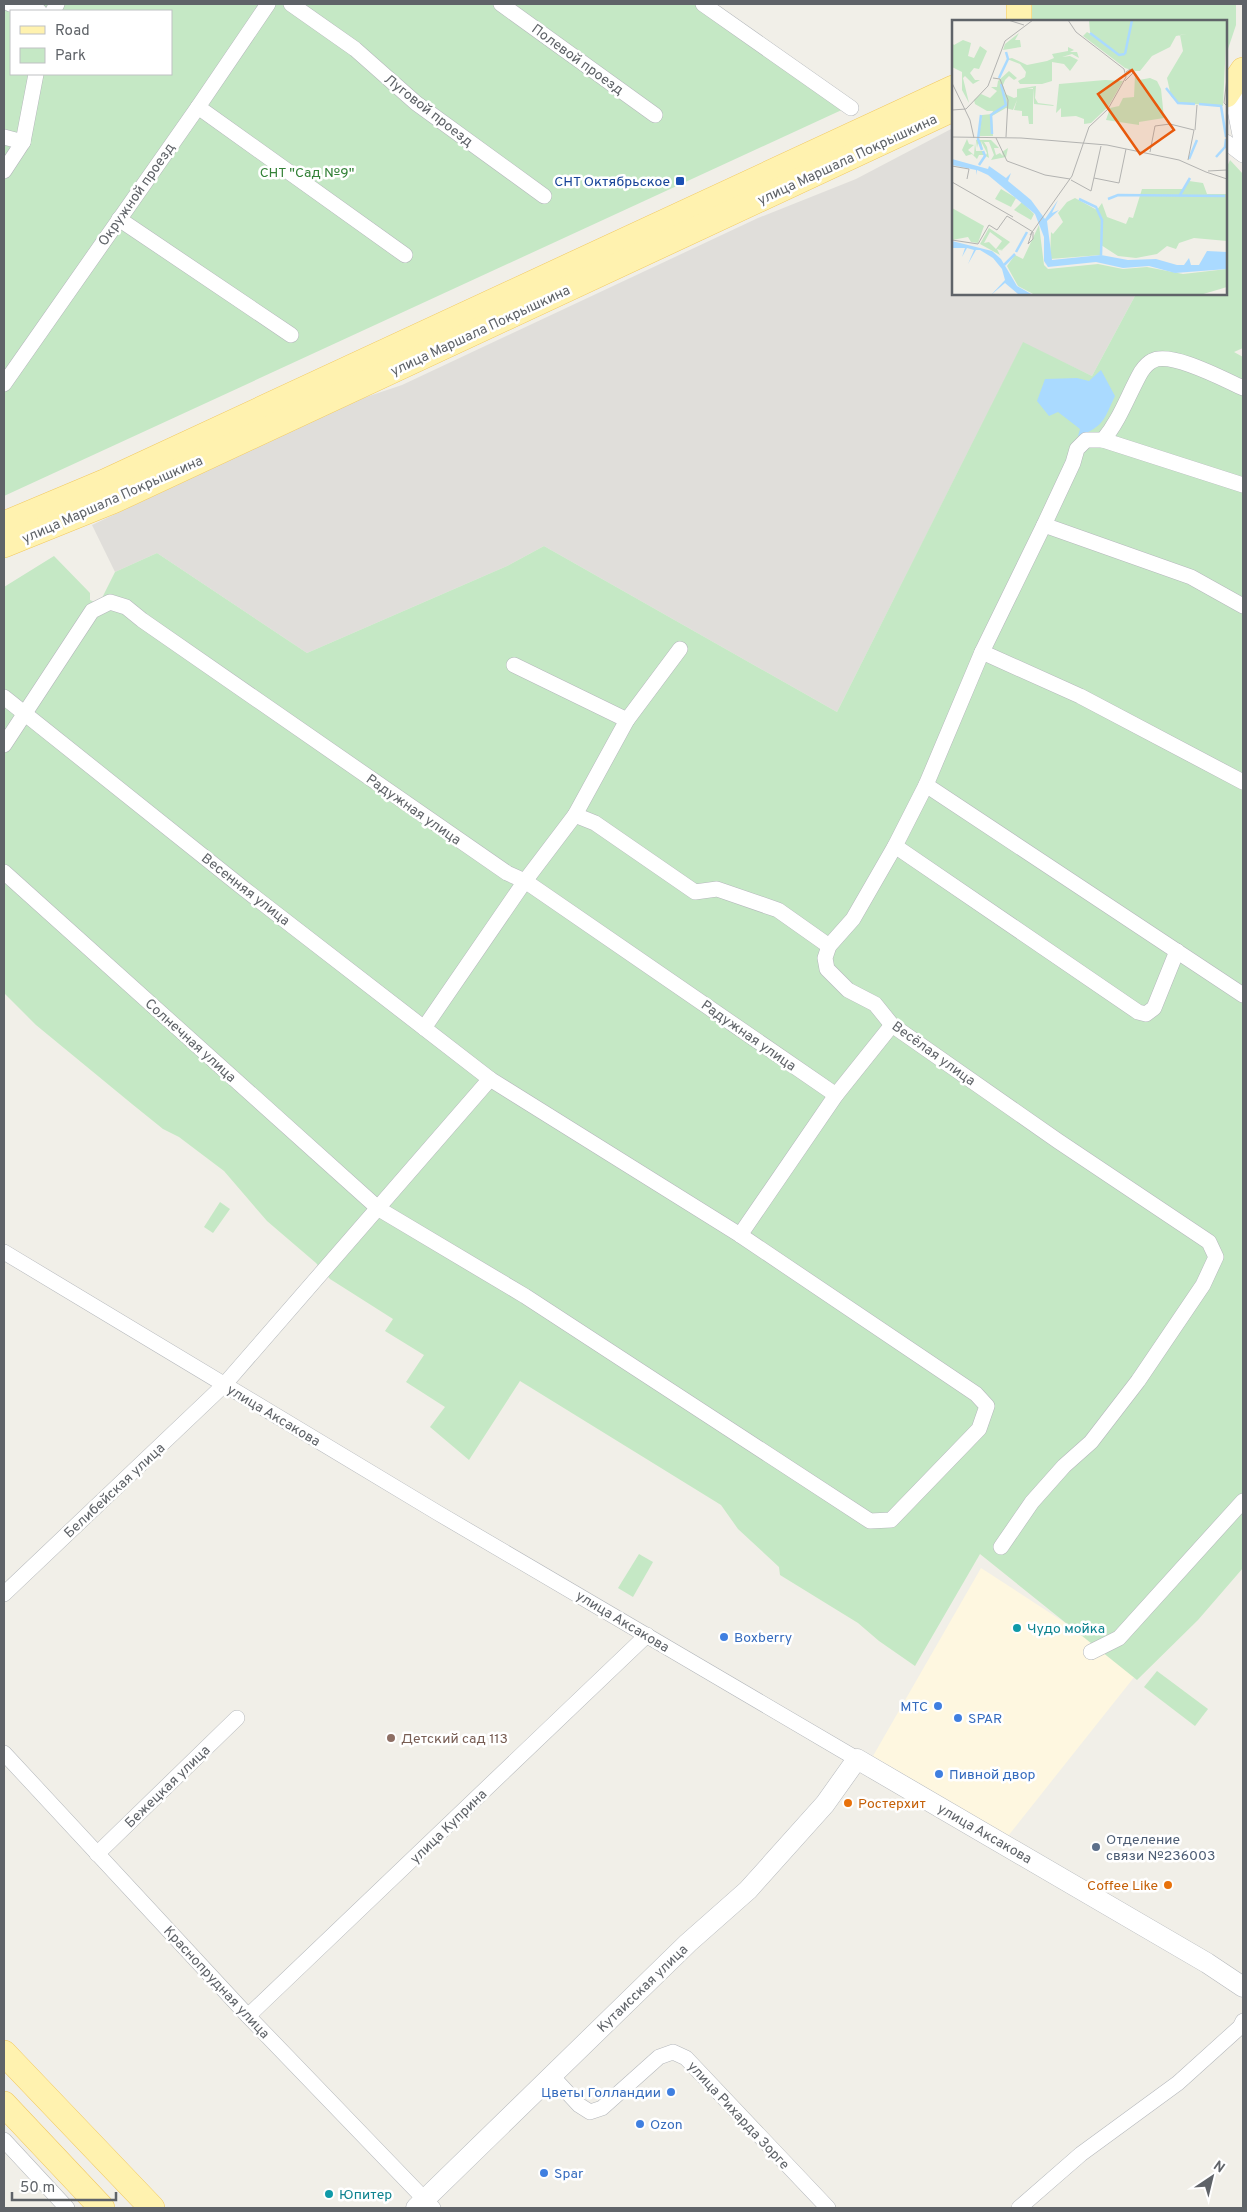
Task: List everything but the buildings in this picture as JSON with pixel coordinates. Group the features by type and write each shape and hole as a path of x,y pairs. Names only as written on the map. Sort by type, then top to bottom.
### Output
{"main road":[{"path":"1227,94 1242,72"},
{"name":"улица Маршала Покрышкина","path":"4,524 104,482 952,88"},
{"name":"улица Маршала Покрышкина","path":"4,546 113,501 952,109"},
{"path":"4,2053 152,2208"},
{"path":"41,2091 10,2111 91,2205"}],"street":[{"path":"10,4 35,10"},
{"name":"Окружной проезд","path":"4,384 268,4"},
{"name":"Луговой проезд","path":"291,4 356,49 416,103 544,196"},
{"name":"Полевой проезд","path":"501,4 655,115"},
{"path":"703,4 851,108"},
{"path":"1242,72 1236,110 1243,150"},
{"path":"4,171 23,142 36,75"},
{"path":"198,107 405,255"},
{"path":"4,137 23,142"},
{"path":"1227,143 1243,155"},
{"path":"119,219 291,335"},
{"path":"1103,440 1114,427 1142,371 1152,360 1167,359 1183,362 1243,388"},
{"path":"575,815 595,824 695,892 717,889 778,910 830,946 853,919 895,846 926,785 982,652 1044,525 1073,463 1077,449 1086,440 1103,440 1243,485"},
{"path":"1044,525 1191,578 1243,606"},
{"name":"Радужная улица","path":"4,745 92,611 110,602 126,607 507,873 525,881 836,1095"},
{"path":"424,1028 525,881 575,815 627,720 680,648"},
{"path":"982,652 1080,696 1243,782"},
{"path":"514,665 627,720"},
{"name":"Весенняя улица","path":"4,697 243,888 490,1079 740,1235"},
{"path":"926,785 1177,951 1241,988"},
{"path":"895,846 1138,1012 1146,1014 1154,1008 1177,951"},
{"name":"Солнечная улица","path":"4,872 379,1209 525,1296 870,1521 891,1520 979,1429 987,1406 976,1394 740,1235"},
{"name":"Весёлая улица","path":"830,946 825,958 827,969 848,990 875,1004 892,1025 1058,1141 1209,1242 1216,1257 1203,1285 1138,1381 1091,1442 1064,1466 1032,1502 1001,1547"},
{"path":"740,1235 836,1095 892,1025"},
{"name":"Белибейская улица","path":"4,1594 224,1385 379,1209 490,1079"},
{"name":"улица Аксакова","path":"4,1252 224,1385 647,1635 1182,1948 1243,1987"},
{"path":"1091,1652 1119,1638 1243,1501"},
{"name":"улица Куприна","path":"248,2016 647,1635"},
{"name":"Бежецкая улица","path":"97,1854 237,1718"},
{"name":"Краснопрудная улица","path":"4,1753 425,2206"},
{"name":"Кутаисская улица","path":"425,2206 552,2076 688,1943 748,1890 825,1804 857,1759"},
{"path":"1019,2208 1081,2154 1178,2083 1240,2027 1243,2021"},
{"name":"улица Рихарда Зорге","path":"552,2076 579,2105 590,2112 602,2108 659,2057 673,2052 686,2058 828,2208"},
{"path":"4,2140 67,2208"}],"shaded area":[{"path":"952,129 952,295 1135,295 1092,376 1023,343 837,712 544,546 507,566 307,653 157,553 115,572 92,525 357,400 402,385 758,218 856,179"},
{"path":"981,1568 1139,1671 1008,1836 873,1756"}],"green space":[{"name":"СНТ \"Сад №9\"","path":"4,4 706,4 846,108 4,496"},
{"path":"1031,4 1236,4 1236,25 1227,52 1227,20 1031,20"},
{"path":"1230,160 1243,174 1243,348 1234,352 1243,357 1243,1568 1198,1620 1137,1680 980,1554 915,1666 879,1641 858,1623 780,1575 779,1567 738,1529 721,1505 520,1381 469,1460 430,1427 445,1407 406,1382 424,1355 385,1331 393,1319 330,1279 316,1263 267,1221 224,1171 179,1137 163,1129 132,1104 36,1025 4,993 4,587 54,556 90,593 90,600 99,604 115,572 157,553 307,653 507,566 544,546 837,712 1023,342 1092,376 1135,295 1227,295 1227,167"},
{"path":"220,1202 230,1209 213,1233 204,1227"},
{"path":"639,1554 653,1562 633,1597 618,1588"},
{"path":"1157,1671 1208,1709 1195,1726 1144,1687"}],"water":[{"path":"1101,370 1115,396 1102,421 1087,433 1078,436 1080,429 1058,412 1049,416 1037,401 1045,379 1077,378 1089,381"}],"place":[{"name":"СНТ Октябрьское","path":"680,181"},
{"name":"Чудо мойка","path":"1017,1628"},
{"name":"Boxberry","path":"724,1637"},
{"name":"МТС","path":"938,1706"},
{"name":"SPAR","path":"958,1718"},
{"name":"Детский сад 113","path":"391,1738"},
{"name":"Пивной двор","path":"939,1774"},
{"name":"Ростерхит","path":"848,1803"},
{"name":"Отделение связи №236003","path":"1096,1847"},
{"name":"Coffee Like","path":"1168,1885"},
{"name":"Цветы Голландии","path":"671,2092"},
{"name":"Ozon","path":"640,2124"},
{"name":"Spar","path":"544,2173"},
{"name":"Юпитер","path":"329,2194"}]}
